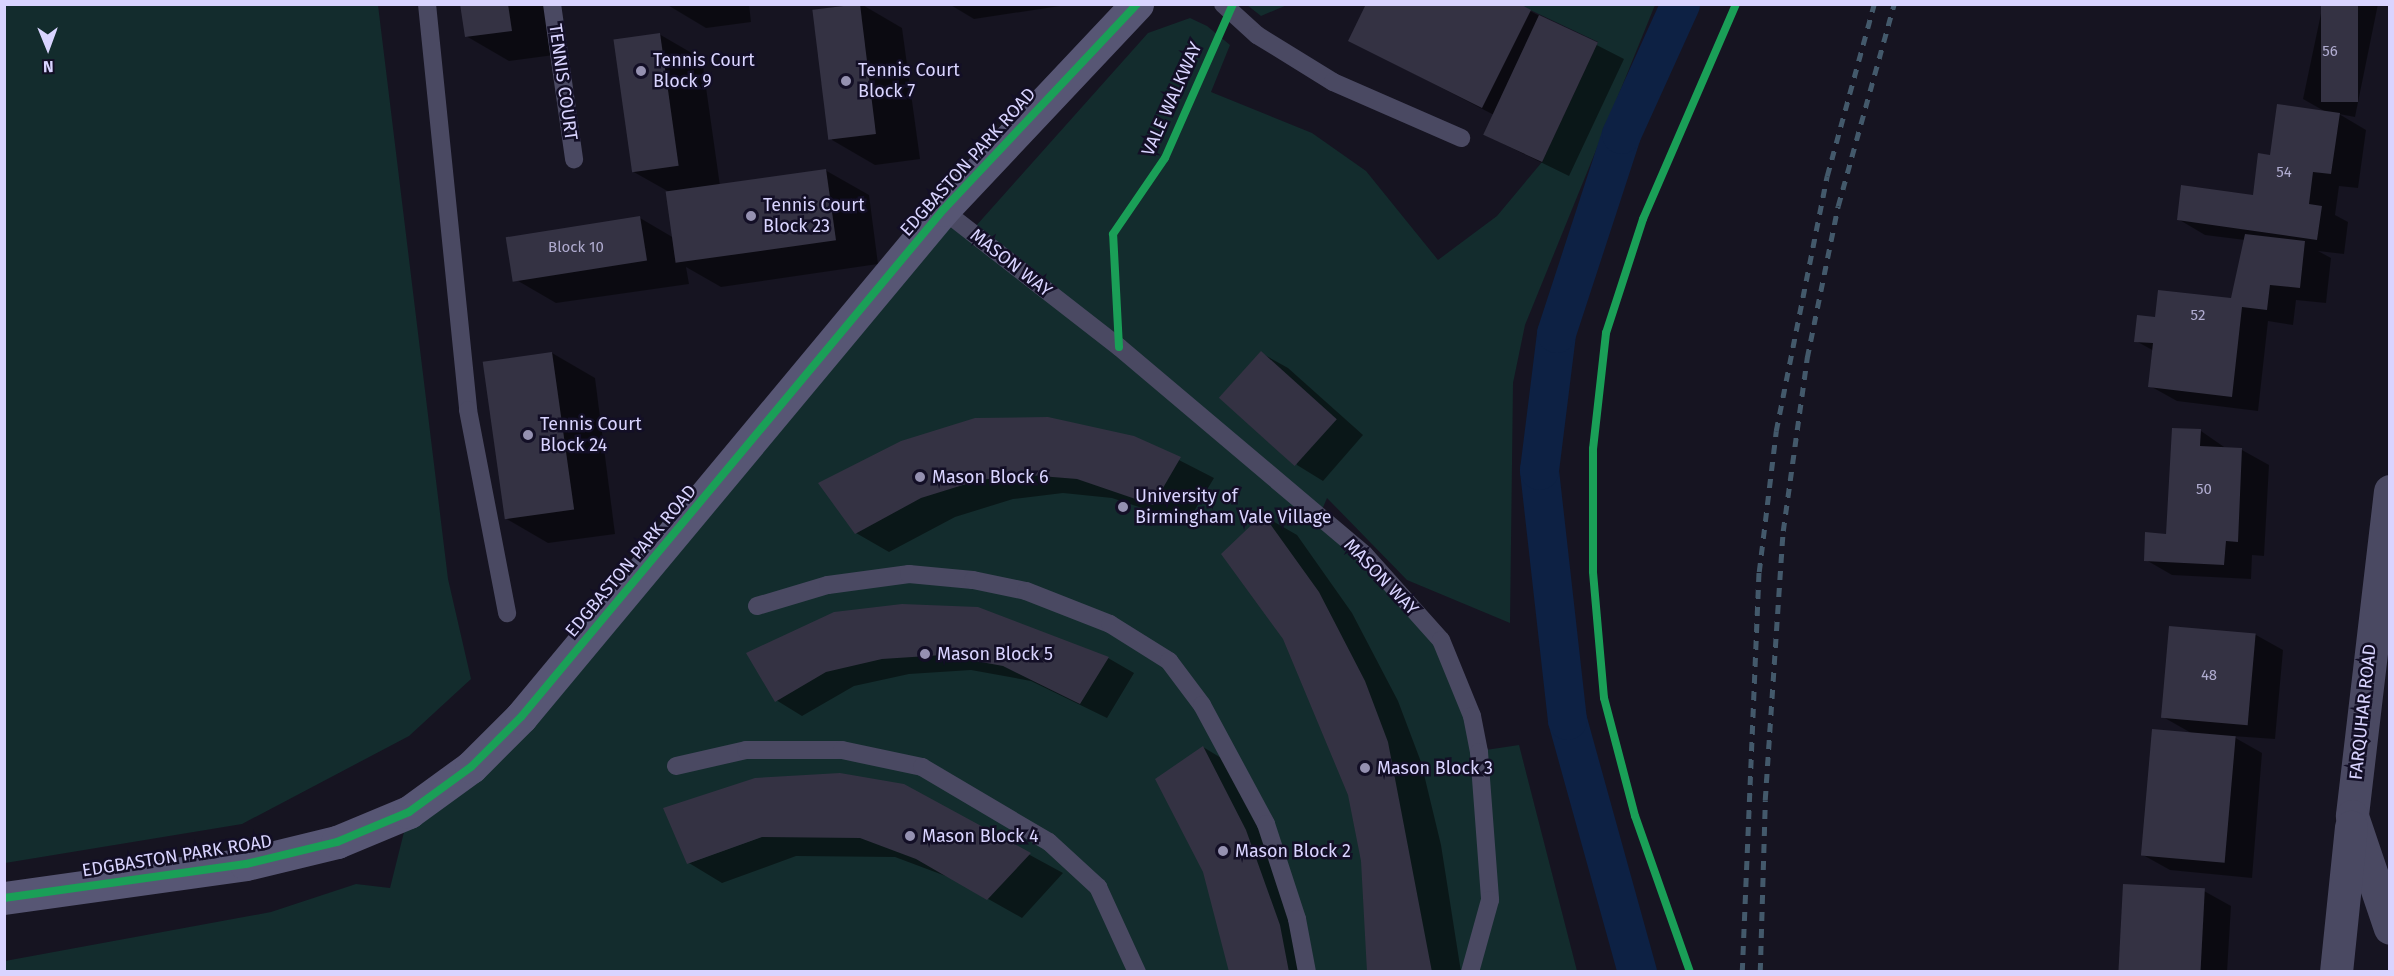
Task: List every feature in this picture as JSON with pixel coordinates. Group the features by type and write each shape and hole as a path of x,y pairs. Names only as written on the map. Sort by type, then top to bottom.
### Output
{"street":[{"name":"EDGBASTON PARK ROAD","path":"4,898 246,864 337,842 409,812 471,767 521,717 943,210 1137,4"},
{"name":"FARQUHAR ROAD","path":"2390,491 2352,816 2390,928"},
{"path":"2336,972 2352,816"}],"lane":[{"path":"427,4 468,410 507,613"},
{"name":"TENNIS COURT","path":"552,4 574,159"},
{"path":"1223,4 1257,35 1333,82 1461,138"},
{"name":"MASON WAY","path":"943,210 1119,347 1364,554 1441,640 1472,716 1479,752 1490,900 1470,972"},
{"path":"757,606 828,585 909,574 973,580 1026,591 1110,624 1169,661 1223,741 1266,824 1297,919 1307,972"},
{"path":"676,766 746,750 842,750 922,767 1049,842 1098,887 1137,972"}],"green space":[{"path":"5,4 378,5 448,579 471,679 409,736 242,824 5,863"},
{"path":"1247,5 1287,5 1261,16"},
{"name":"University of Birmingham Vale Village","path":"1520,5 1655,5 1525,325 1513,383 1510,623 1407,580 1327,498 1319,517 1441,640 1479,751 1519,745 1577,971 5,972 5,961 271,912 356,884 390,888 409,812 471,767 943,210 975,227 1148,33 1190,18 1207,26 1230,45 1211,92 1312,133 1366,171 1438,260 1497,216 1542,162 1598,42"}],"building":[{"path":"460,4 508,4 512,31 465,37"},
{"name":"Tennis Court Block 7","path":"860,4 876,134 828,140 812,10"},
{"path":"1366,4 1520,4 1531,10 1482,108 1348,41"},
{"path":"2321,4 2358,4 2358,102 2321,102"},
{"path":"1539,15 1598,42 1542,162 1483,135"},
{"name":"Tennis Court Block 9","path":"660,33 679,166 632,172 613,40"},
{"path":"2277,104 2340,113 2331,174 2313,172 2309,204 2322,206 2317,240 2177,220 2181,185 2253,195 2258,153 2270,155"},
{"name":"Tennis Court Block 23","path":"826,169 836,240 676,263 666,192"},
{"path":"640,216 647,260 513,282 506,237"},
{"path":"2245,234 2305,241 2300,288 2270,285 2267,310 2242,307 2232,397 2148,387 2153,343 2134,342 2137,315 2155,317 2158,290 2231,298"},
{"path":"1261,351 1337,419 1295,466 1219,398"},
{"name":"Tennis Court Block 24","path":"552,352 574,509 505,519 483,362"},
{"name":"Mason Block 6","path":"1048,417 1134,436 1181,457 1153,505 1077,479 1028,475 979,480 921,498 855,534 818,483 901,441 975,418"},
{"path":"2172,428 2201,429 2200,446 2242,448 2238,542 2226,541 2224,565 2144,561 2145,532 2166,534"},
{"name":"Mason Block 3","path":"1263,514 1319,592 1365,681 1388,742 1432,972 1367,972 1361,861 1348,795 1283,639 1221,554"},
{"name":"Mason Block 5","path":"902,604 978,607 1109,657 1080,704 1003,666 943,655 882,659 826,672 775,702 746,653 834,612"},
{"path":"2169,626 2256,634 2248,725 2161,718"},
{"path":"2152,729 2236,736 2225,863 2141,856"},
{"name":"Mason Block 2","path":"1203,746 1246,830 1280,925 1289,972 1229,972 1203,872 1155,779"},
{"name":"Mason Block 4","path":"840,773 904,784 1031,853 987,900 916,859 860,838 762,837 687,864 663,808 755,778"},
{"path":"2123,884 2205,888 2201,972 2118,972"}],"waterway":[{"path":"1637,972 1567,720 1539,470 1556,333 1621,134 1680,4"}],"railway":[{"path":"1742,972 1759,572 1776,431 1827,176 1874,4"},
{"path":"1760,972 1765,800 1783,531 1807,358 1838,206 1894,4"}],"cycle path":[{"path":"4,898 246,864 337,842 409,812 471,767 521,717 943,210 1137,4"},
{"name":"VALE WALKWAY","path":"1119,347 1113,234 1165,158 1233,4"},
{"path":"1690,972 1635,816 1604,698 1593,571 1593,449 1606,333 1643,219 1736,4"}],"place":[{"name":"Tennis Court Block 9","path":"641,71"},
{"name":"Tennis Court Block 7","path":"846,81"},
{"name":"Tennis Court Block 23","path":"751,216"},
{"name":"Tennis Court Block 24","path":"528,435"},
{"name":"Mason Block 6","path":"920,477"},
{"name":"University of Birmingham Vale Village","path":"1123,507"},
{"name":"Mason Block 5","path":"925,654"},
{"name":"Mason Block 3","path":"1365,768"},
{"name":"Mason Block 4","path":"910,836"},
{"name":"Mason Block 2","path":"1223,851"}]}
